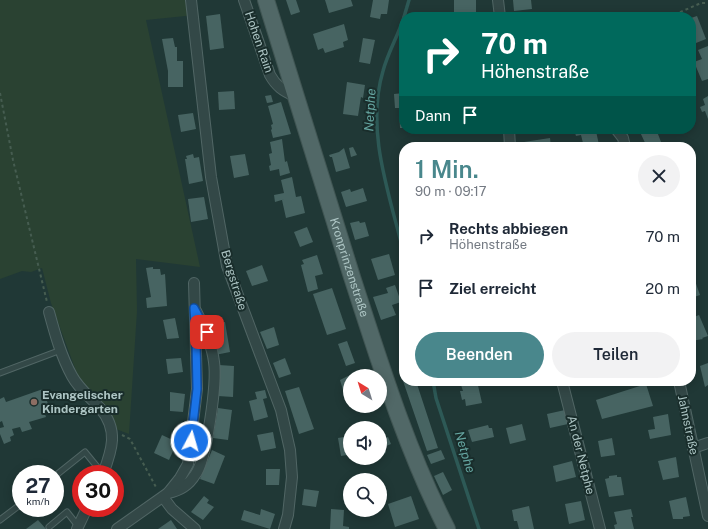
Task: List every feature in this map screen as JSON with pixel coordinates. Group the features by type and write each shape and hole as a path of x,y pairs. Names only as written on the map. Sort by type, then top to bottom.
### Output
{"main road":[{"name":"Kronprinzenstraße","path":"266,0 373,341 400,420 416,463 447,529"}],"street":[{"name":"Bergstraße","path":"191,0 211,177 228,266 281,410 290,450 292,477 288,514 284,529"},
{"name":"Hohen Rain","path":"244,0 270,75 275,84 282,90 295,96"},
{"path":"498,0 499,12"},
{"path":"117,529 165,495 180,478 188,464 197,389 194,283"},
{"path":"165,495 186,485 196,475 204,455 211,416 214,363 207,332 194,308"},
{"path":"49,312 60,350 77,385 104,414 113,434 111,448 106,465"},
{"name":"An der Netphe","path":"563,386 600,529"},
{"name":"Jahnstraße","path":"680,386 708,516"},
{"path":"693,448 708,443"},
{"path":"165,495 172,509 195,529"},
{"path":"78,528 83,517"}],"lane":[{"path":"0,373 60,350"},
{"path":"64,469 85,452 96,465"},
{"path":"0,520 12,511"},
{"path":"49,527 67,512 78,528"}],"path":[{"path":"681,12 701,4 708,3"},
{"path":"0,93 13,160 49,312"},
{"path":"113,434 123,435 130,439 152,484 165,495"}],"green space":[{"path":"0,0 194,0 195,15 146,20 200,267 136,259 137,311 129,434 116,429 104,406 80,382 51,303 42,268 31,272 22,271 0,279"}],"building":[{"path":"286,0 296,0 300,12 291,15"},
{"path":"325,0 351,0 353,6 329,13"},
{"path":"373,0 389,0 387,14 381,14 380,19 370,17"},
{"path":"454,0 476,0 476,12 454,12"},
{"path":"513,0 531,0 532,9 514,11"},
{"path":"220,14 224,48 210,50 206,16"},
{"path":"696,16 706,39 696,43"},
{"path":"344,24 348,40 343,42 344,47 325,53 323,48 318,50 313,34"},
{"path":"173,38 175,47 177,47 177,61 183,61 183,87 168,87 168,71 162,39"},
{"path":"363,38 375,40 370,64 359,62"},
{"path":"708,46 708,79 702,81 696,67 696,61 702,59 698,50"},
{"path":"347,82 365,85 363,98 361,97 358,116 343,114"},
{"path":"234,91 235,109 219,110 218,92"},
{"path":"394,94 399,94 399,108 395,108"},
{"path":"271,95 273,102 267,103 265,96"},
{"path":"708,96 708,119 705,111 702,112 700,107 705,105 703,99"},
{"path":"281,102 291,134 273,138 271,125 273,124 268,106"},
{"path":"193,113 196,129 181,132 178,115"},
{"path":"575,134 597,134 598,142 583,142 581,135 576,136"},
{"path":"641,134 658,134 661,142 645,142"},
{"path":"550,138 550,142 524,142"},
{"path":"282,139 285,162 287,161 290,173 280,176 279,169 270,171 269,166 271,165 269,154 272,153 270,142"},
{"path":"353,147 357,155 351,157 349,148"},
{"path":"344,148 350,168 336,172 332,157 329,155 339,152"},
{"path":"193,154 194,158 199,157 203,181 189,184 185,159 187,159 186,156"},
{"path":"245,154 249,175 234,178 230,156"},
{"path":"292,177 296,197 301,196 305,213 286,218 282,200 285,199 275,202 274,195 284,193 281,180"},
{"path":"363,188 367,201 346,207 341,192 350,189 351,192"},
{"path":"204,197 208,219 191,222 188,199"},
{"path":"359,221 360,223 365,222 369,236 355,240 350,223"},
{"path":"307,227 313,242 300,247 294,232"},
{"path":"389,254 395,275 378,280 371,259"},
{"path":"317,255 323,274 315,276 318,289 308,292 301,265 304,264 302,260"},
{"path":"262,265 268,281 252,286 246,271"},
{"path":"153,267 153,269 160,269 161,275 165,274 167,306 147,308 146,298 151,297 146,268"},
{"path":"696,284 700,295 696,296"},
{"path":"395,285 399,296 399,303 392,305 396,315 381,320 373,297 388,293 386,288"},
{"path":"332,288 346,329 327,335 313,294"},
{"path":"699,315 708,336 696,340 696,316"},
{"path":"175,318 179,338 167,339 163,320"},
{"path":"225,322 230,352 215,355 210,324"},
{"path":"274,327 279,345 267,349 260,332"},
{"path":"347,341 355,363 346,366 338,344"},
{"path":"181,358 183,372 168,374 166,359"},
{"path":"285,358 291,374 279,378 273,363"},
{"path":"708,363 708,385 705,387 700,366"},
{"path":"219,365 234,366 233,397 218,396"},
{"path":"343,378 343,390 340,380"},
{"path":"405,386 418,386 438,448 427,451"},
{"path":"461,386 478,386 482,403 466,406 465,399 462,400 460,391 463,391"},
{"path":"640,386 647,386 653,406 602,419 596,400"},
{"path":"299,387 314,429 299,434 285,391"},
{"path":"43,389 48,404 42,406 46,417 29,422 32,429 22,432 20,427 12,429 14,435 10,437 11,441 4,444 0,434 0,428 4,427 2,421 0,422 0,399 4,397 6,402"},
{"path":"265,390 267,398 263,399 268,417 254,421 249,401 257,399 255,392"},
{"path":"170,392 185,394 183,412 170,411"},
{"path":"218,408 232,410 228,440 213,438"},
{"path":"565,410 568,424 550,428 547,414"},
{"path":"668,414 671,435 650,439 648,430 655,429 653,417"},
{"path":"522,424 526,440 510,444 506,428"},
{"path":"488,425 489,428 492,428 494,437 472,442 468,430"},
{"path":"273,432 276,448 261,451 257,435"},
{"path":"162,435 177,442 169,460 154,453"},
{"path":"343,437 343,456 341,456 338,438"},
{"path":"387,437 391,444 387,446"},
{"path":"612,438 615,455 601,457 598,441"},
{"path":"212,450 225,456 214,484 200,479"},
{"path":"441,450 445,459 431,464 427,455"},
{"path":"676,457 679,477 663,480 658,461"},
{"path":"572,461 576,477 556,482 553,466"},
{"path":"266,469 280,469 279,485 266,485"},
{"path":"443,472 452,490 443,495 434,476"},
{"path":"617,475 617,477 621,477 624,495 609,497 605,479 609,478 609,476"},
{"path":"304,489 319,491 316,507 302,505"},
{"path":"204,496 209,500 207,503 214,507 203,520 191,512"},
{"path":"411,496 419,519 395,527 388,504"},
{"path":"686,497 690,516 683,517 683,519 673,519 669,501"},
{"path":"581,501 585,520 569,524 565,504"},
{"path":"529,506 534,529 519,529 517,521 514,521 512,510"},
{"path":"261,509 275,514 270,529 241,520 244,510 260,515"},
{"path":"331,509 343,510 343,526 349,527 349,529 330,529"},
{"path":"631,509 634,529 615,529 614,525 617,524 614,512"},
{"path":"38,520 46,529 26,529"},
{"path":"171,520 177,529 158,529"}],"waterway":[{"name":"Netphe","path":"405,12 409,0"},
{"name":"Netphe","path":"399,31 383,71 378,94 377,117 378,140 386,186 399,235"},
{"name":"Netphe","path":"434,386 436,398 479,529"}],"place":[{"name":"Evangelischer Kindergarten","path":"34,402"}],"route":[{"path":"191,441 197,389 194,308 207,332"}]}
